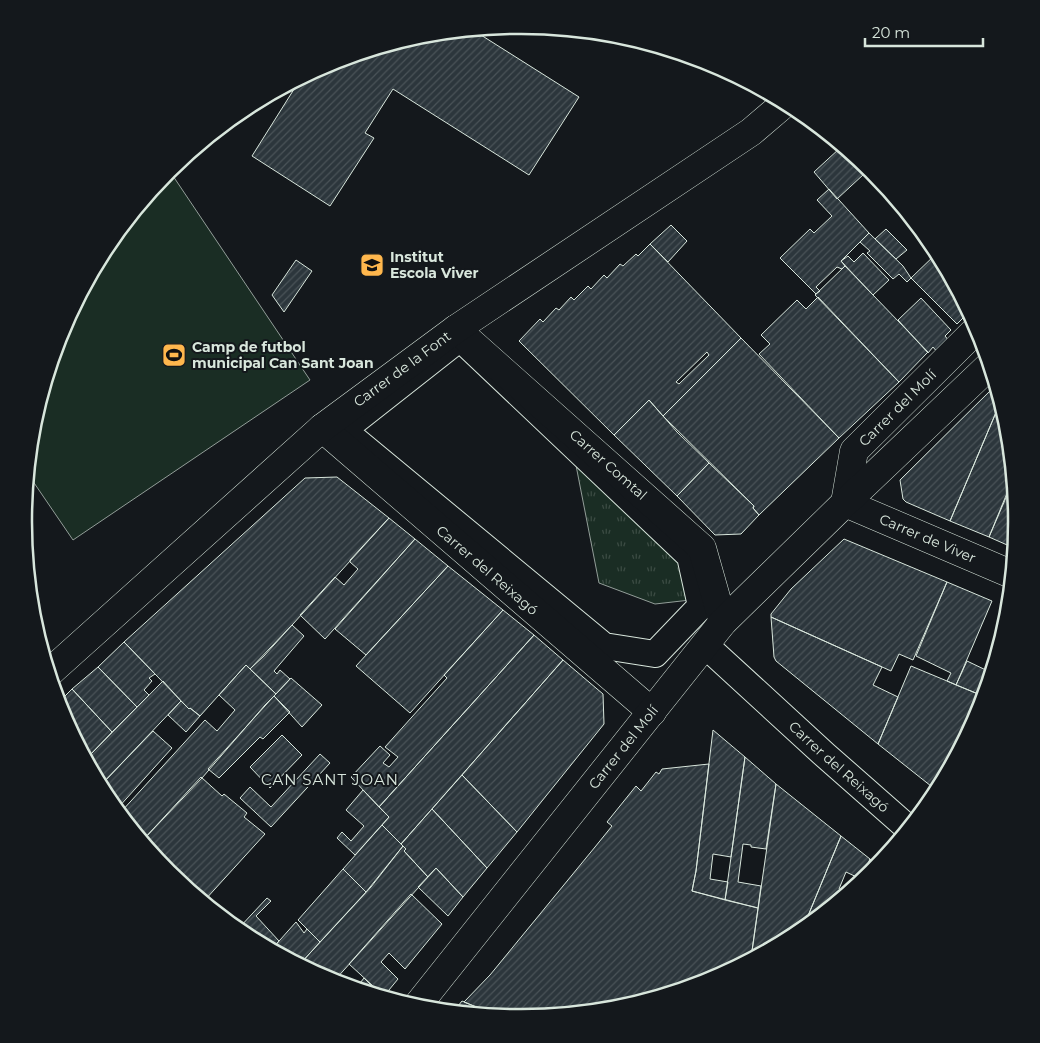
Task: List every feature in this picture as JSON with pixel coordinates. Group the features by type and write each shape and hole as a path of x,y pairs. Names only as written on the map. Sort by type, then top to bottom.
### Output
{"street":[{"name":"Carrer de la Font","path":"55,668 332,429 456,329 752,132 779,108"},
{"name":"Carrer Comtal","path":"456,329 702,548 723,622"},
{"name":"Carrer del Molí","path":"845,503 854,451 970,336"},
{"path":"460,338 690,556 701,606 655,654 604,646 332,429 460,338"},
{"name":"Carrer del Molí","path":"422,999 723,622 984,371"},
{"name":"Carrer del Reixagó","path":"332,429 652,712"},
{"name":"Carrer de Viver","path":"845,503 1004,571"},
{"name":"Carrer del Reixagó","path":"706,645 825,755 903,823"}],"green space":[{"name":"Camp de futbol municipal Can Sant Joan","path":"174,178 310,380 73,540 35,484 42,426 49,395 70,335 98,278 133,225"},
{"path":"573,450 693,557 699,599 655,604 599,583"}],"building":[{"path":"482,36 579,97 529,175 393,89 365,133 374,138 330,206 252,156 294,89 333,71 363,60 425,43"},
{"path":"836,151 863,175 837,199 814,172"},
{"path":"829,189 869,233 841,261 845,266 842,269 837,267 816,287 820,291 816,294 780,258 810,229 814,233 832,216 817,200"},
{"path":"671,225 687,241 668,262 650,244"},
{"path":"886,229 907,250 896,259 875,239"},
{"path":"869,233 903,266 911,278 907,282 899,274 893,279 867,253 870,251 860,242"},
{"path":"650,244 741,338 663,416 649,400 614,435 519,341 540,319 543,322 556,308 559,310 571,297 574,300 588,286 591,289 604,275 607,278 620,264 623,266 636,254 638,256","holes":["707,352 709,355 679,384 676,382"]},
{"path":"863,253 889,280 873,295 841,261 848,256 854,262"},
{"path":"930,259 963,318 957,324 911,278"},
{"path":"296,260 312,271 284,312 272,295"},
{"path":"845,266 928,352 899,382 815,295"},
{"path":"818,297 899,382 839,438 759,354 770,344 761,335 797,300 806,309"},
{"path":"921,298 951,330 945,336 950,342 938,353 933,347 928,353 898,320"},
{"path":"741,338 839,438 759,515 753,508 754,506 663,416"},
{"path":"990,391 995,414 950,521 906,502 903,499 900,480"},
{"path":"649,400 677,432 709,463 677,496 614,435"},
{"path":"995,414 1003,458 1006,495 989,537 950,521"},
{"path":"709,463 754,506 753,508 759,515 741,534 715,535 677,496"},
{"path":"337,477 389,518 264,656 250,669 246,665 200,716 189,709 124,642 305,478"},
{"path":"1006,497 1008,522 1007,545 989,537"},
{"path":"389,518 415,539 325,639 300,615 335,577 344,585 358,569 350,560"},
{"path":"415,539 448,566 366,655 335,629"},
{"path":"844,539 947,582 913,660 899,654 891,671 771,617 771,614 791,589"},
{"path":"448,566 503,610 410,713 356,666"},
{"path":"947,582 992,601 956,685 947,681 951,673 916,656"},
{"path":"503,610 534,635 379,807 351,777 380,746 390,755 383,763 389,767 398,757 385,747 447,678 444,675"},
{"path":"771,617 882,667 873,685 898,697 878,744 776,661 774,657"},
{"path":"292,625 304,636 274,671 277,674 280,670 290,679 276,694 250,669"},
{"path":"534,635 563,660 401,844 382,825 389,817 379,807"},
{"path":"124,642 155,674 149,678 152,681 144,690 149,695 137,707 98,667"},
{"path":"563,660 603,694 604,724 517,832 462,775"},
{"path":"967,661 985,669 976,693 956,685"},
{"path":"246,665 276,694 202,778 147,836 125,807 205,720 217,731 235,710 219,695"},
{"path":"911,666 976,693 957,737 930,785 878,744"},
{"path":"98,667 137,707 112,732 72,689"},
{"path":"291,678 322,705 302,727 274,696"},
{"path":"163,681 181,701 107,779 92,753"},
{"path":"72,689 112,732 92,753 83,737 65,696"},
{"path":"274,696 290,712 263,739 260,737 219,778 208,769"},
{"path":"181,701 200,716 186,732 168,715"},
{"path":"713,730 745,757 731,857 713,854 710,879 728,882 725,900 692,891"},
{"path":"153,731 172,748 123,803 107,779"},
{"path":"282,735 302,755 270,788 250,767"},
{"path":"320,754 330,763 271,827 240,798 250,787 271,807"},
{"path":"745,757 776,784 766,849 743,844 738,882 761,886 758,908 725,900"},
{"path":"709,764 692,891 758,908 752,950 707,972 677,983 615,1000 584,1005 520,1009 476,1007 464,1002 490,975 612,826 607,822 636,786 641,791 656,772 659,774 662,769"},
{"path":"462,775 517,832 487,868 432,809"},
{"path":"201,777 222,796 224,794 247,813 244,817 265,834 209,896 175,866 147,836"},
{"path":"776,784 841,836 809,914 752,950"},
{"path":"363,790 389,817 355,855 337,838 342,832 351,841 364,826 346,810"},
{"path":"432,809 487,868 463,897 436,868 428,877 404,851 406,849 401,844"},
{"path":"382,825 403,846 366,892 343,869"},
{"path":"841,836 870,859 854,876 846,872 840,889 809,914"},
{"path":"403,846 406,849 404,851 428,877 340,975 304,959 371,887"},
{"path":"436,868 463,897 448,916 418,887"},
{"path":"343,869 366,892 320,942 298,920"},
{"path":"411,894 442,924 405,969 389,953 381,962 398,979 389,990 373,986 349,964"},
{"path":"267,898 271,901 256,916 279,941 276,944 244,923"},
{"path":"296,922 304,933 307,929 320,942 304,959 276,944"},
{"path":"364,978 372,986 363,983 361,982"},
{"path":"462,1001 476,1007 459,1005"}],"place":[{"name":"Institut Escola Viver","path":"372,265"},
{"name":"Camp de futbol municipal Can Sant Joan","path":"174,355"}],"district":[{"name":"CAN SANT JOAN","path":"330,780"}]}
